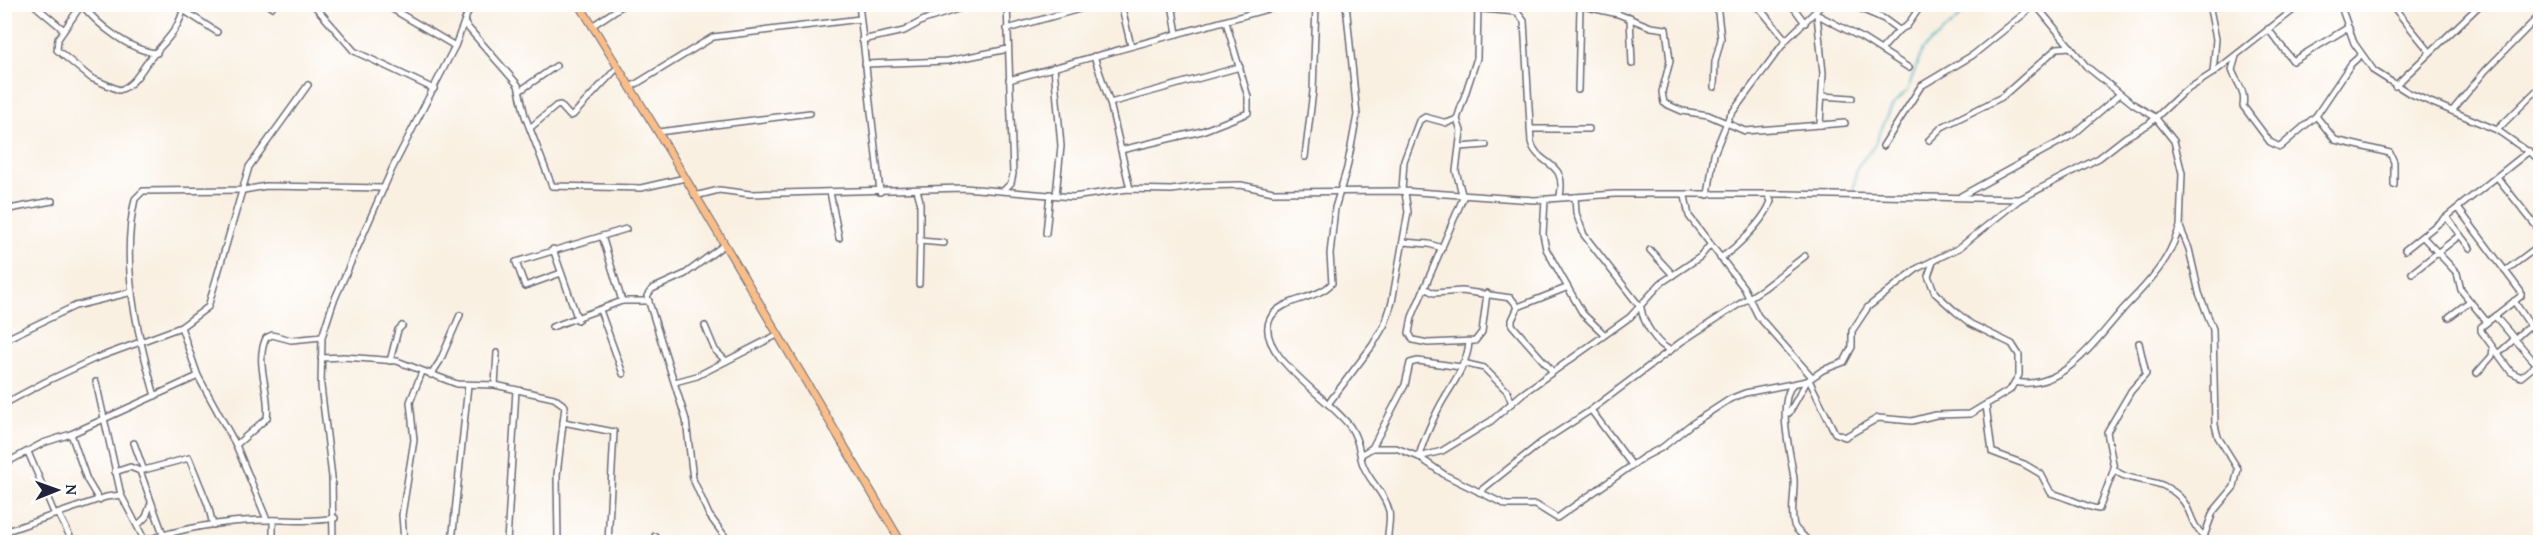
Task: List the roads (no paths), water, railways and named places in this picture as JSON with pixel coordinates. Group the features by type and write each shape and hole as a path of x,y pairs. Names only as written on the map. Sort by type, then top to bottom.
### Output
{"main road":[{"path":"579,4 658,132 901,543"}],"street":[{"path":"33,4 64,30"},
{"path":"174,4 185,7 217,32"},
{"path":"313,4 354,51 434,89"},
{"path":"384,4 455,46"},
{"path":"333,543 335,518 321,386 322,337 333,303 384,188 455,46 471,4"},
{"path":"592,26 625,4"},
{"path":"859,4 880,192"},
{"path":"862,40 897,33 958,7 973,4"},
{"path":"1004,190 1011,183 1013,174 1007,4"},
{"path":"1068,4 1070,12"},
{"path":"1007,29 1098,4"},
{"path":"1121,4 1131,46"},
{"path":"1172,4 1177,33"},
{"path":"1009,80 1286,4"},
{"path":"1305,157 1313,91 1316,4"},
{"path":"1346,4 1357,115 1335,208 1330,254 1332,283 1323,290 1280,308 1270,318 1267,332 1268,340 1296,374 1341,414 1365,450"},
{"path":"1355,4 1478,7 1494,11 1505,7 1517,12 1524,21 1530,129 1534,150 1558,171 1562,184 1560,196"},
{"path":"1574,4 1581,8 1630,17 1667,30 1670,61 1662,92 1664,103 1682,111 1708,115 1745,131 1845,123"},
{"path":"1714,87 1715,62 1721,39 1717,4"},
{"path":"1753,4 1786,40"},
{"path":"1791,4 1805,22"},
{"path":"1711,193 1714,154 1725,124 1786,40 1816,14 1823,4"},
{"path":"1850,4 1884,19 1899,30"},
{"path":"1881,50 1899,30 1907,27 1922,4"},
{"path":"2209,4 2216,39 2213,73"},
{"path":"1365,450 1390,446 1419,457 1445,475 1506,505 1536,506 1557,518 1730,399 1745,393 1792,385 1846,360 1852,347 1852,331 1868,307 1918,268 1959,248 2020,199 2099,158 2156,117 2182,93 2213,73 2301,4"},
{"path":"2340,4 2361,55 2374,71 2395,86 2497,130 2541,160"},
{"path":"2395,86 2481,4"},
{"path":"157,53 141,49 122,39 82,5 56,43 61,54 91,78 113,89 127,87 174,34 185,7"},
{"path":"2392,5 2430,52"},
{"path":"1478,7 1477,58 1457,119 1461,132 1456,171 1463,194 1412,317 1409,333 1413,340 1428,343 1476,342 1482,332 1487,293"},
{"path":"1882,146 1921,86 1973,55 2035,7 2086,66 2120,94 2156,117 2168,130 2179,154 2182,173 2180,227 2166,258 2150,282 2084,355 2064,370 2040,380 2015,382"},
{"path":"1578,90 1581,8"},
{"path":"1816,14 1909,68"},
{"path":"1816,14 1823,73 1820,125"},
{"path":"2452,111 2486,70 2541,15"},
{"path":"1630,17 1632,64"},
{"path":"631,87 713,37 860,19"},
{"path":"1121,150 1202,131 1245,116 1249,109 1248,97 1226,22"},
{"path":"464,23 520,90 530,128 552,186 641,188 684,178"},
{"path":"2268,29 2293,62 2349,27"},
{"path":"1929,140 1942,127 2002,97 2057,48 2071,47"},
{"path":"865,64 948,61 1008,49"},
{"path":"2236,55 2232,70 2241,85 2243,106 2270,142 2280,147 2316,116 2351,64 2361,55"},
{"path":"1095,56 1110,103 1130,189"},
{"path":"520,90 556,66"},
{"path":"530,128 556,106 560,105 570,116 573,115 618,67"},
{"path":"1046,232 1061,146 1054,67"},
{"path":"1110,103 1240,67"},
{"path":"4,404 45,381 181,327 208,307 254,158 308,85"},
{"path":"2497,130 2541,87"},
{"path":"1961,196 2074,134 2120,94"},
{"path":"1822,96 1852,98"},
{"path":"658,132 810,113"},
{"path":"2316,116 2335,140 2390,153 2394,162 2394,184"},
{"path":"1328,404 1372,346 1385,324 1403,242 1408,204 1404,192 1404,161 1419,121 1425,117 1447,123 1457,119"},
{"path":"1530,129 1590,129"},
{"path":"1460,147 1486,145"},
{"path":"2405,250 2529,151"},
{"path":"2497,177 2541,231"},
{"path":"695,196 718,190 750,194 1004,190 1080,196 1130,189 1171,190 1201,186 1241,185 1273,192 1404,192 1545,200 1560,196 1615,194 1685,196 1711,193 1857,195 1886,198 1961,196 2020,199"},
{"path":"155,396 140,342 132,292 128,239 135,199 138,195 143,191 244,190 285,186 384,188"},
{"path":"917,190 920,201 919,284"},
{"path":"830,192 839,238"},
{"path":"1720,258 1737,246 1768,210 1771,201 1768,195"},
{"path":"1685,196 1689,216 1744,288 1748,298 1782,346 1809,379 1835,433 1845,437 1878,418 1914,421 1936,415 1964,415 2010,390 2015,382 2021,365 2017,350 1996,334 1971,324 1935,293 1928,276 1933,262"},
{"path":"1575,197 1576,213 1584,235 1638,308 1658,340 1665,348 1671,350"},
{"path":"1545,200 1543,241 1566,288 1587,319 1604,334"},
{"path":"4,210 52,201"},
{"path":"2458,208 2521,292 2521,296 2487,322 2481,329 2511,372 2520,377 2539,362 2514,340 2495,316"},
{"path":"2447,218 2470,248"},
{"path":"2180,227 2189,249 2199,293 2213,329 2216,432 2238,469 2234,487 2213,512 2204,541"},
{"path":"561,273 528,286 523,285 516,262 553,249 626,229"},
{"path":"2412,273 2460,235"},
{"path":"602,236 622,301"},
{"path":"2423,237 2457,273 2461,290 2487,322"},
{"path":"920,242 944,243"},
{"path":"1403,242 1429,243 1442,248"},
{"path":"724,245 685,274 652,289 647,294 686,420 689,461 698,494 729,543"},
{"path":"1419,457 1442,451 1485,425 1513,400 1638,308 1661,283 1700,257 1710,245"},
{"path":"2505,272 2541,245"},
{"path":"553,249 578,320"},
{"path":"1650,250 1674,275"},
{"path":"1479,492 1542,442 1591,410 1671,350 1805,256"},
{"path":"1424,288 1434,294 1462,291 1487,293 1511,298 1518,307"},
{"path":"1553,372 1512,325 1512,320 1518,307 1566,288"},
{"path":"4,340 75,306 132,292"},
{"path":"552,327 578,320 622,301 649,301"},
{"path":"2449,317 2470,301"},
{"path":"2514,302 2541,340"},
{"path":"600,310 623,374"},
{"path":"431,375 440,361 460,315"},
{"path":"2499,354 2530,325"},
{"path":"390,361 398,330 402,326"},
{"path":"705,326 715,350 726,361"},
{"path":"181,327 198,376 236,445 270,520 273,543"},
{"path":"236,445 267,418 267,384 262,371 266,338 272,335 291,340 322,337"},
{"path":"675,382 698,376 777,335"},
{"path":"1419,457 1443,399 1462,365 1469,342"},
{"path":"1986,405 1992,452 2024,464 2041,474 2051,493 2077,500 2094,510 2099,509 2114,469 2107,432 2131,391 2146,374 2139,343"},
{"path":"2477,373 2492,357 2493,348"},
{"path":"495,385 497,353"},
{"path":"321,358 345,357 390,361 468,385 495,385 560,401 565,406 557,476 558,543"},
{"path":"1388,543 1389,510 1363,464 1365,450 1405,385 1410,363 1418,361 1484,368 1513,400"},
{"path":"404,543 402,515 414,440 410,402 422,372"},
{"path":"4,464 198,376"},
{"path":"1787,418 1809,379"},
{"path":"96,382 122,495 138,525 143,542 213,525 270,520 309,522 335,518"},
{"path":"452,543 468,385"},
{"path":"1792,385 1787,392 1785,436 1794,482 1794,525 1808,543"},
{"path":"1780,387 1787,392"},
{"path":"507,543 516,390"},
{"path":"1591,410 1632,465"},
{"path":"563,422 614,432 608,543"},
{"path":"71,434 87,480 99,500"},
{"path":"134,443 166,543"},
{"path":"28,452 57,515 73,543"},
{"path":"115,471 130,467 141,470 189,458 208,505 213,525"},
{"path":"2114,469 2121,474 2164,486 2185,500 2204,541"},
{"path":"4,532 99,500 122,495"},
{"path":"138,525 146,517 152,502"}],"waterway":[{"path":"1853,191 1857,167 1874,146 1892,106 1907,91 1923,49 1966,12 1969,4"}]}
